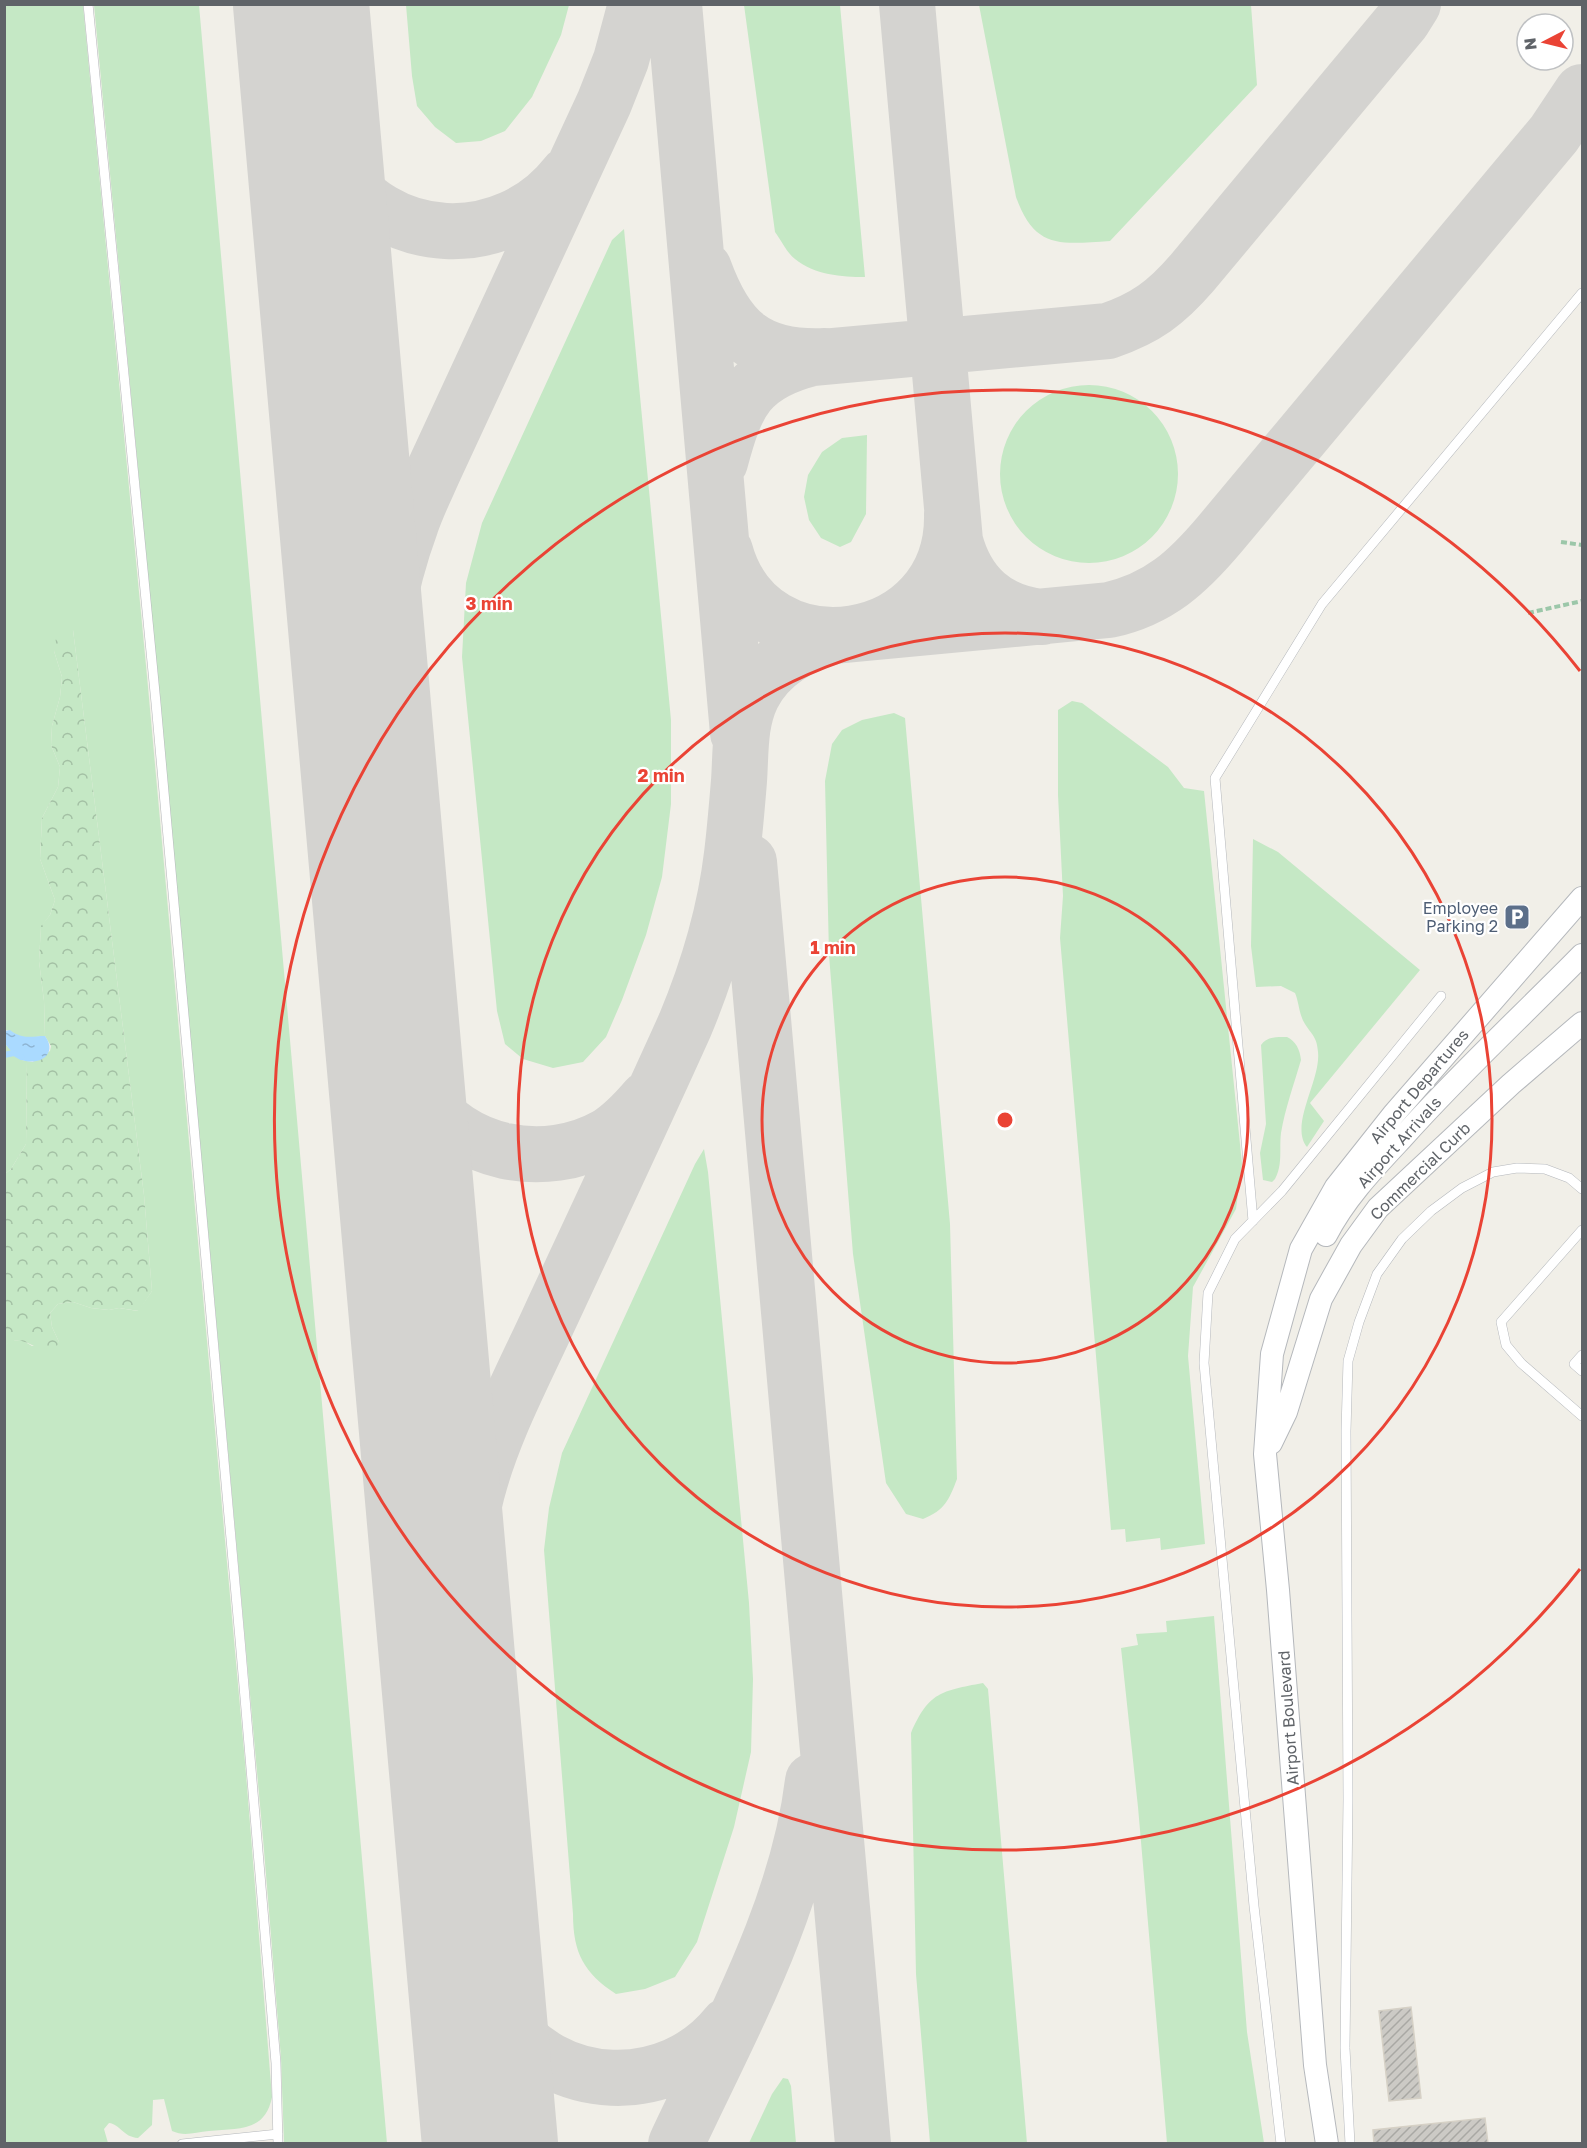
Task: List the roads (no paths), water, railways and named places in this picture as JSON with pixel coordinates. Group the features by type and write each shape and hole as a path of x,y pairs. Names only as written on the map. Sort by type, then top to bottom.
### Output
{"street":[{"name":"Airport Departures","path":"1288,1295 1300,1249 1336,1187 1393,1115 1582,898"},
{"name":"Airport Arrivals","path":"1288,1295 1316,1253 1335,1217 1363,1180 1441,1095 1582,955"},
{"name":"Commercial Curb","path":"1265,1454 1286,1412 1321,1299 1352,1245 1378,1208 1511,1084 1582,1023"},
{"name":"Airport Boulevard","path":"1288,1295 1272,1354 1265,1454 1278,1590 1315,2066 1327,2144"}],"lane":[{"path":"88,4 155,691 276,2063 278,2139 182,2144"},
{"path":"1253,1221 1215,778 1322,604 1582,293"},
{"path":"1281,2144 1254,1906 1204,1363 1208,1293 1235,1239 1282,1191 1441,996"},
{"path":"1350,2144 1345,2048 1348,1799 1346,1431 1348,1361 1359,1322 1377,1274 1402,1239 1431,1211 1462,1188 1493,1172 1517,1168 1545,1169 1569,1178 1582,1189"},
{"path":"1582,1230 1501,1322 1506,1345 1521,1363 1582,1416"},
{"path":"1582,1354 1574,1364 1582,1371"}],"water":[{"path":"10,1030 23,1036 45,1036 48,1042 48,1053 41,1060 19,1059 5,1044 5,1031"}],"waterway":[{"path":"4,1055 14,1053 21,1057"}],"place":[{"name":"Employee Parking 2","path":"1517,917"}]}
